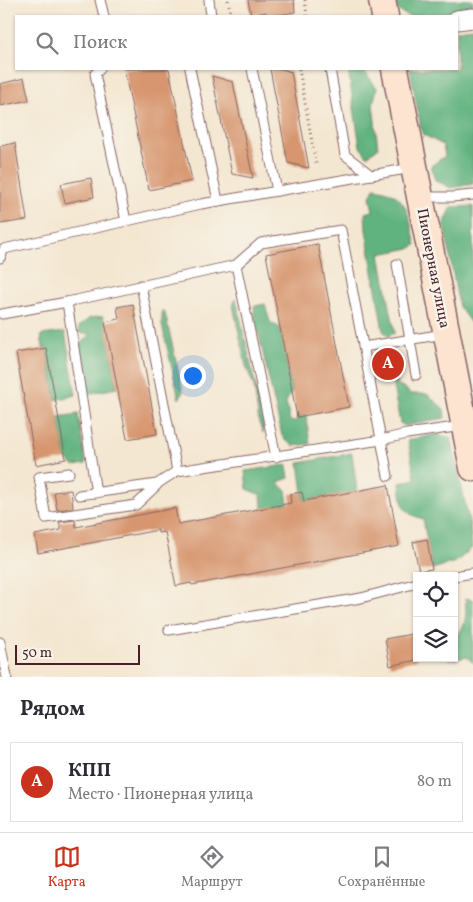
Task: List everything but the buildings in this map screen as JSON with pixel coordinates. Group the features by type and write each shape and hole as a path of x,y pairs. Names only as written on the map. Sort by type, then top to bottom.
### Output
{"main road":[{"path":"382,0 385,15"},
{"name":"Пионерная улица","path":"395,70 473,468"}],"street":[{"path":"458,20 473,18"}],"lane":[{"path":"100,0 104,15"},
{"path":"208,0 212,15"},
{"path":"99,70 95,74 126,221"},
{"path":"190,70 218,201"},
{"path":"252,70 276,191"},
{"path":"330,70 345,155 371,176"},
{"path":"0,258 4,250 218,201 415,168"},
{"path":"420,197 473,195"},
{"path":"2,314 67,302 236,265 261,243 341,230 388,476"},
{"path":"397,264 416,376"},
{"path":"236,265 276,457"},
{"path":"140,285 177,471"},
{"path":"67,302 96,492"},
{"path":"363,348 447,333"},
{"path":"69,473 39,477 46,518 136,505 157,484 177,471 465,426"},
{"path":"79,495 157,484"},
{"path":"458,575 473,573"},
{"path":"169,630 361,598 413,584"},
{"path":"0,642 7,677"}],"path":[{"path":"228,0 231,15"},
{"path":"305,0 307,15"},
{"path":"299,70 316,164"}],"green space":[{"path":"395,0 473,0 473,8 431,15 406,15 397,10"},
{"path":"473,27 473,184 451,188 435,180 431,166 445,156 443,145 422,134 410,70 458,70 458,29"},
{"path":"348,70 364,70 377,88 373,104 378,148 367,156 360,147"},
{"path":"374,188 386,190 401,200 408,215 416,245 411,248 380,254 395,333 388,336 383,331 366,230 365,213 373,211 370,197"},
{"path":"473,206 473,326 459,307 444,224 452,207"},
{"path":"236,299 264,423 263,433 259,423 254,386 246,366 233,305"},
{"path":"265,304 270,322 280,328 292,392 286,402 290,421 295,422 297,417 306,415 310,444 293,446 282,436 255,318 254,306"},
{"path":"162,310 165,313 183,392 179,399 162,325"},
{"path":"103,316 117,388 87,394 79,346 91,334 79,333 79,326 90,318"},
{"path":"65,332 76,395 56,400 46,348 43,348 41,335"},
{"path":"395,369 398,385 406,389 410,394 427,394 444,409 445,418 405,426 400,423 390,371"},
{"path":"78,414 86,464 74,466 66,459 58,417"},
{"path":"437,434 451,438 470,526 472,548 456,562 432,569 423,519 410,514 404,506 400,483 415,479 408,440"},
{"path":"352,453 357,491 304,501 299,463"},
{"path":"287,465 289,478 278,482 286,490 288,504 262,509 261,495 247,489 245,471"},
{"path":"465,598 473,600 473,663 467,657 458,658 458,634 464,625"}],"place":[{"name":"КПП","path":"388,364"}]}
